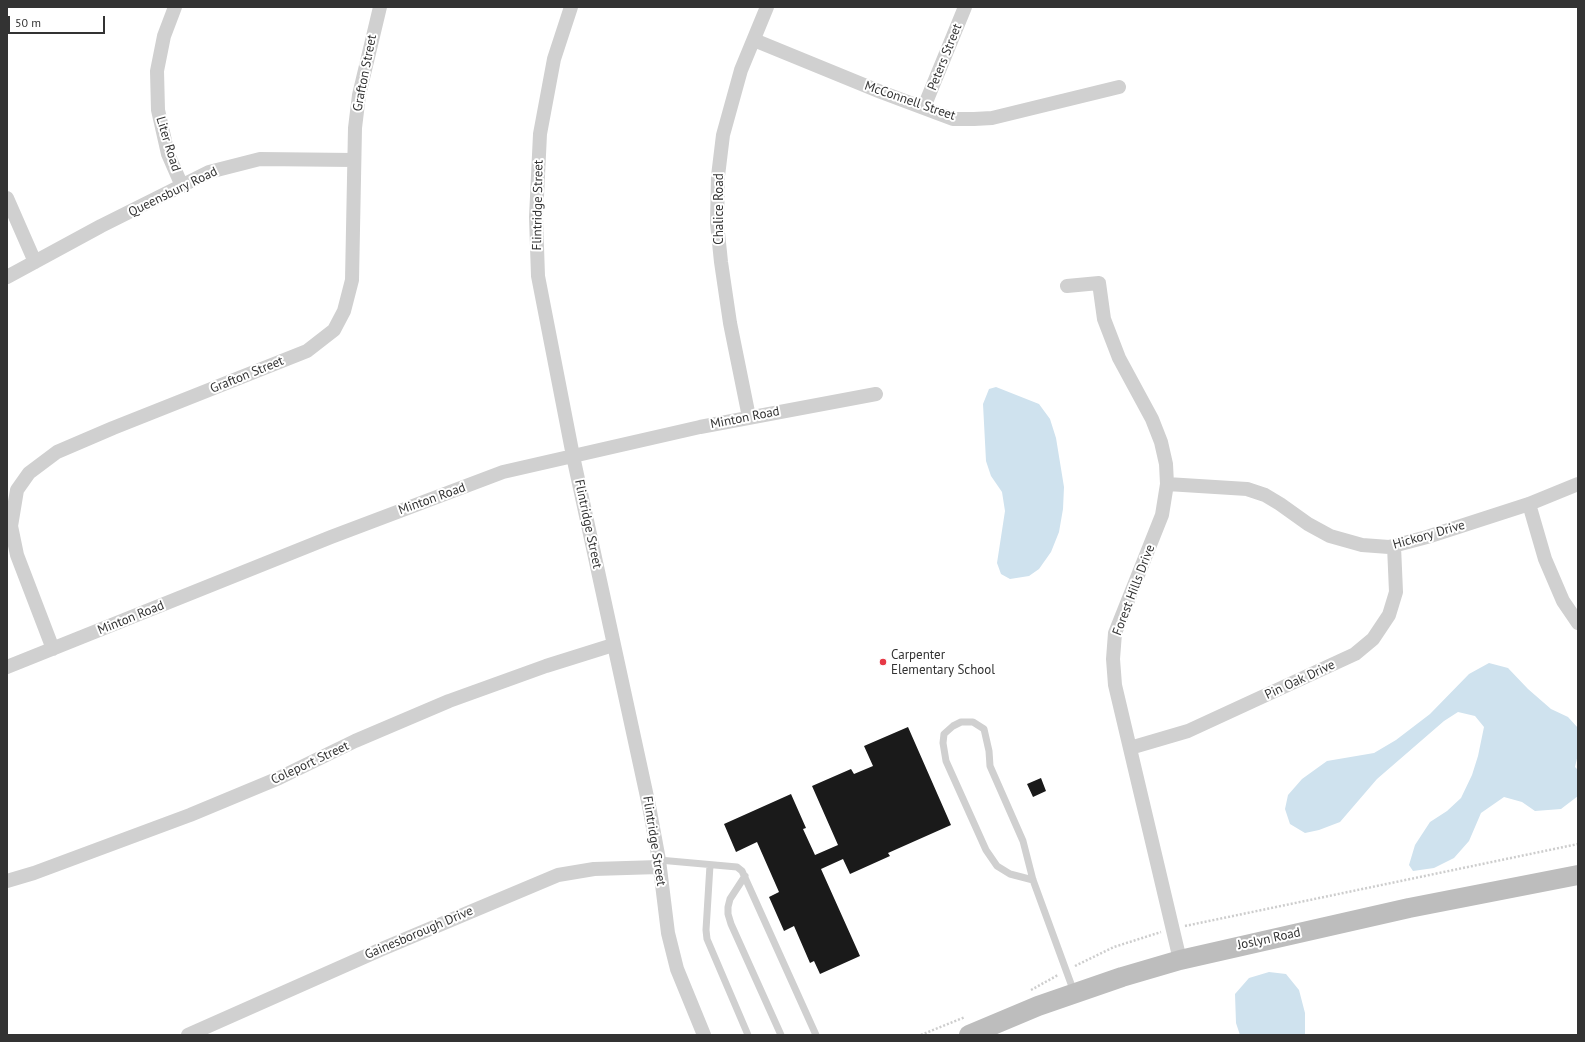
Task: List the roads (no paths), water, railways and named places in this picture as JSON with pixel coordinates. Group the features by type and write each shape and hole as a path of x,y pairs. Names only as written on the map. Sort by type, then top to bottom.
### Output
{"street":[{"name":"Liter Road","path":"175,7 164,36 157,71 158,110 168,154 182,186"},
{"name":"Grafton Street","path":"53,649 17,555 11,526 18,490 29,473 57,452 307,350 334,330 344,311 352,280 354,247 353,160 359,95 380,7"},
{"name":"Flintridge Street","path":"571,7 554,59 540,134 536,217 538,276 573,456 649,806 659,863 668,933 677,969 704,1035"},
{"name":"Chalice Road","path":"749,417 730,323 717,223 718,176 723,135 741,70 768,7"},
{"name":"Peters Street","path":"924,107 965,7"},
{"name":"McConnell Street","path":"754,40 881,92 924,107 952,119 974,120 1034,109 1119,87"},
{"name":"Queensbury Road","path":"7,277 209,172 260,159 353,160"},
{"path":"7,198 35,262"},
{"name":"Forest Hills Drive","path":"1067,286 1099,283 1104,319 1119,358 1152,419 1161,442 1166,464 1167,484 1162,515 1115,633 1113,659 1115,685 1180,960"},
{"name":"Minton Road","path":"7,667 331,536 503,472 749,417 876,394"},
{"name":"Hickory Drive","path":"1167,484 1247,489 1265,495 1308,524 1330,536 1362,545 1394,546 1427,538 1529,504 1578,484"},
{"path":"1529,504 1545,559 1563,601 1578,623"},
{"name":"Pin Oak Drive","path":"1130,748 1188,731 1355,654 1373,638 1389,615 1396,592 1394,546"},
{"name":"Coleport Street","path":"7,881 34,873 190,815 279,778 355,741 449,701 546,666 614,645"},
{"name":"Gainesborough Drive","path":"188,1035 558,874 659,863"},
{"name":"Joslyn Road","path":"969,1025 1074,994 1122,977 1180,960 1409,908 1578,875"}],"lane":[{"path":"1033,880 1010,874 997,866 986,850 946,761 943,743 944,734 953,726 961,722 973,722 984,729 989,751 990,766 1023,841 1033,880 1074,994"},
{"path":"659,863 737,867 745,876 816,1035"},
{"path":"710,865 706,930 707,939 748,1035"},
{"path":"745,876 730,899 728,914 731,924 781,1035"}],"water":[{"path":"996,387 1039,404 1050,419 1056,438 1064,487 1063,509 1059,532 1051,552 1039,569 1029,576 1010,579 1001,574 997,563 1005,511 1002,492 991,476 986,461 983,404 989,389"},
{"path":"1489,663 1508,668 1528,689 1551,709 1568,717 1578,728 1578,754 1575,767 1578,770 1578,796 1561,809 1535,811 1522,802 1504,797 1481,813 1469,841 1454,858 1434,868 1413,871 1409,865 1415,845 1430,822 1447,811 1461,798 1472,775 1478,756 1484,727 1475,716 1458,712 1444,721 1377,779 1340,822 1319,830 1305,833 1290,824 1285,809 1288,795 1302,779 1327,761 1374,753 1396,740 1430,714 1469,674"},
{"path":"1269,972 1286,974 1299,990 1305,1013 1305,1035 1240,1035 1236,1023 1235,994 1249,978"}],"place":[{"name":"Carpenter Elementary School","path":"883,662"}]}
